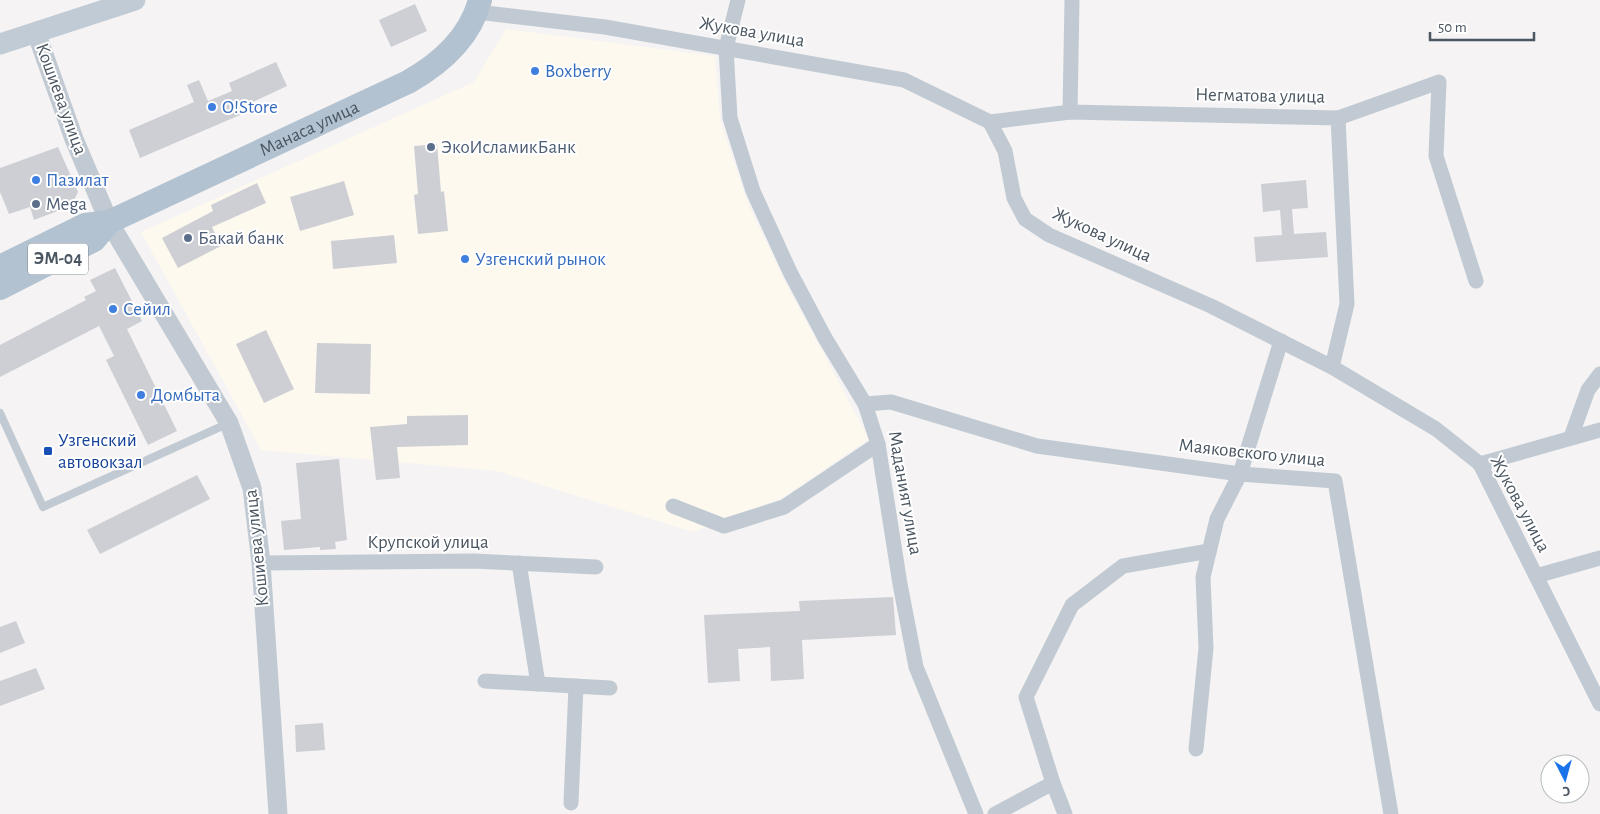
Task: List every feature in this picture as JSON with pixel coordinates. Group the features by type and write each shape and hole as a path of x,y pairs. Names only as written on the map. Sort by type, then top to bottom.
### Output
{"main road":[{"path":"0,44 136,0"},
{"name":"Манаса улица","path":"0,267 85,225 109,222 430,70 451,52 478,6"},
{"name":"Манаса улица","path":"0,288 94,240 109,222"}],"street":[{"path":"726,48 738,0"},
{"path":"1070,112 1072,0"},
{"name":"Жукова улица","path":"478,6 904,80 990,122 1005,151 1014,198 1025,218 1049,235 1211,306 1332,367 1436,429 1480,464 1600,704"},
{"name":"Кошиева улица","path":"36,32 74,139 109,222 229,423 252,488 261,563 276,814"},
{"name":"Маданият улица","path":"726,48 730,118 752,191 790,272 825,338 865,404 878,444 900,584 916,667 976,814"},
{"path":"1338,118 1439,82 1436,156 1476,281"},
{"name":"Негматова улица","path":"990,122 1070,112 1338,118 1348,304 1332,367"},
{"path":"1196,749 1206,658 1203,577 1217,519 1240,474 1281,341"},
{"path":"1571,436 1588,390 1600,374"},
{"name":"Маяковского улица","path":"865,404 891,402 1037,446 1240,474 1335,481 1391,814"},
{"path":"1480,464 1571,436 1600,430"},
{"path":"673,506 724,526 784,507 878,444"},
{"path":"1066,814 1053,783 1026,697 1072,606 1123,566 1209,551"},
{"path":"1536,576 1600,558"},
{"name":"Крупской улица","path":"261,563 474,561 596,567"},
{"path":"519,563 538,684"},
{"path":"485,680 610,688"},
{"path":"571,803 576,686"},
{"path":"995,814 1053,783"}],"lane":[{"path":"0,413 43,507 229,423"}],"shaded area":[{"name":"Узгенский рынок","path":"506,29 715,56 720,120 748,204 787,286 869,439 782,498 693,532 497,471 261,450 141,232 474,82"}],"building":[{"path":"415,4 427,31 391,47 379,20"},
{"path":"276,62 287,86 238,109 240,115 140,158 129,130 194,102 187,85 199,80 208,101 232,91 229,83"},
{"path":"437,144 441,192 444,191 448,231 418,234 414,195 418,194 414,146"},
{"name":"Пазилат","path":"58,147 78,192 71,206 34,220 30,207 9,214 0,192 0,168"},
{"path":"1306,180 1308,208 1292,209 1294,234 1326,232 1328,257 1256,262 1254,237 1282,235 1280,210 1263,212 1261,184"},
{"path":"344,181 354,215 300,231 290,197"},
{"path":"257,183 266,203 212,227 221,246 178,268 162,238 213,211 211,205"},
{"path":"394,235 397,263 333,269 331,241"},
{"path":"115,268 142,321 127,329 177,431 148,445 106,360 114,356 99,326 0,377 0,345 86,300 84,297 96,291 90,280"},
{"path":"266,330 294,389 264,403 236,344"},
{"path":"317,343 371,344 370,394 315,393"},
{"path":"468,415 468,445 397,447 400,478 376,480 370,427 407,424 407,416"},
{"path":"339,459 347,540 335,542 336,549 320,550 320,547 284,550 281,521 301,519 296,463"},
{"path":"197,475 210,499 100,554 87,530"},
{"path":"893,597 896,635 802,640 804,679 771,681 770,647 738,649 740,681 708,683 704,615 800,611 799,601"},
{"path":"16,621 25,643 0,653 0,627"},
{"path":"36,668 45,689 0,706 0,681"},
{"path":"323,723 325,750 296,752 295,725"}],"place":[{"name":"Boxberry","path":"535,71"},
{"name":"O!Store","path":"212,107"},
{"name":"ЭкоИсламикБанк","path":"431,147"},
{"name":"Пазилат","path":"36,180"},
{"name":"Mega","path":"36,204"},
{"name":"Бакай банк","path":"188,238"},
{"name":"Узгенский рынок","path":"465,259"},
{"name":"Сейил","path":"113,309"},
{"name":"Домбыта","path":"141,395"},
{"name":"Узгенский автовокзал","path":"48,451"}]}
